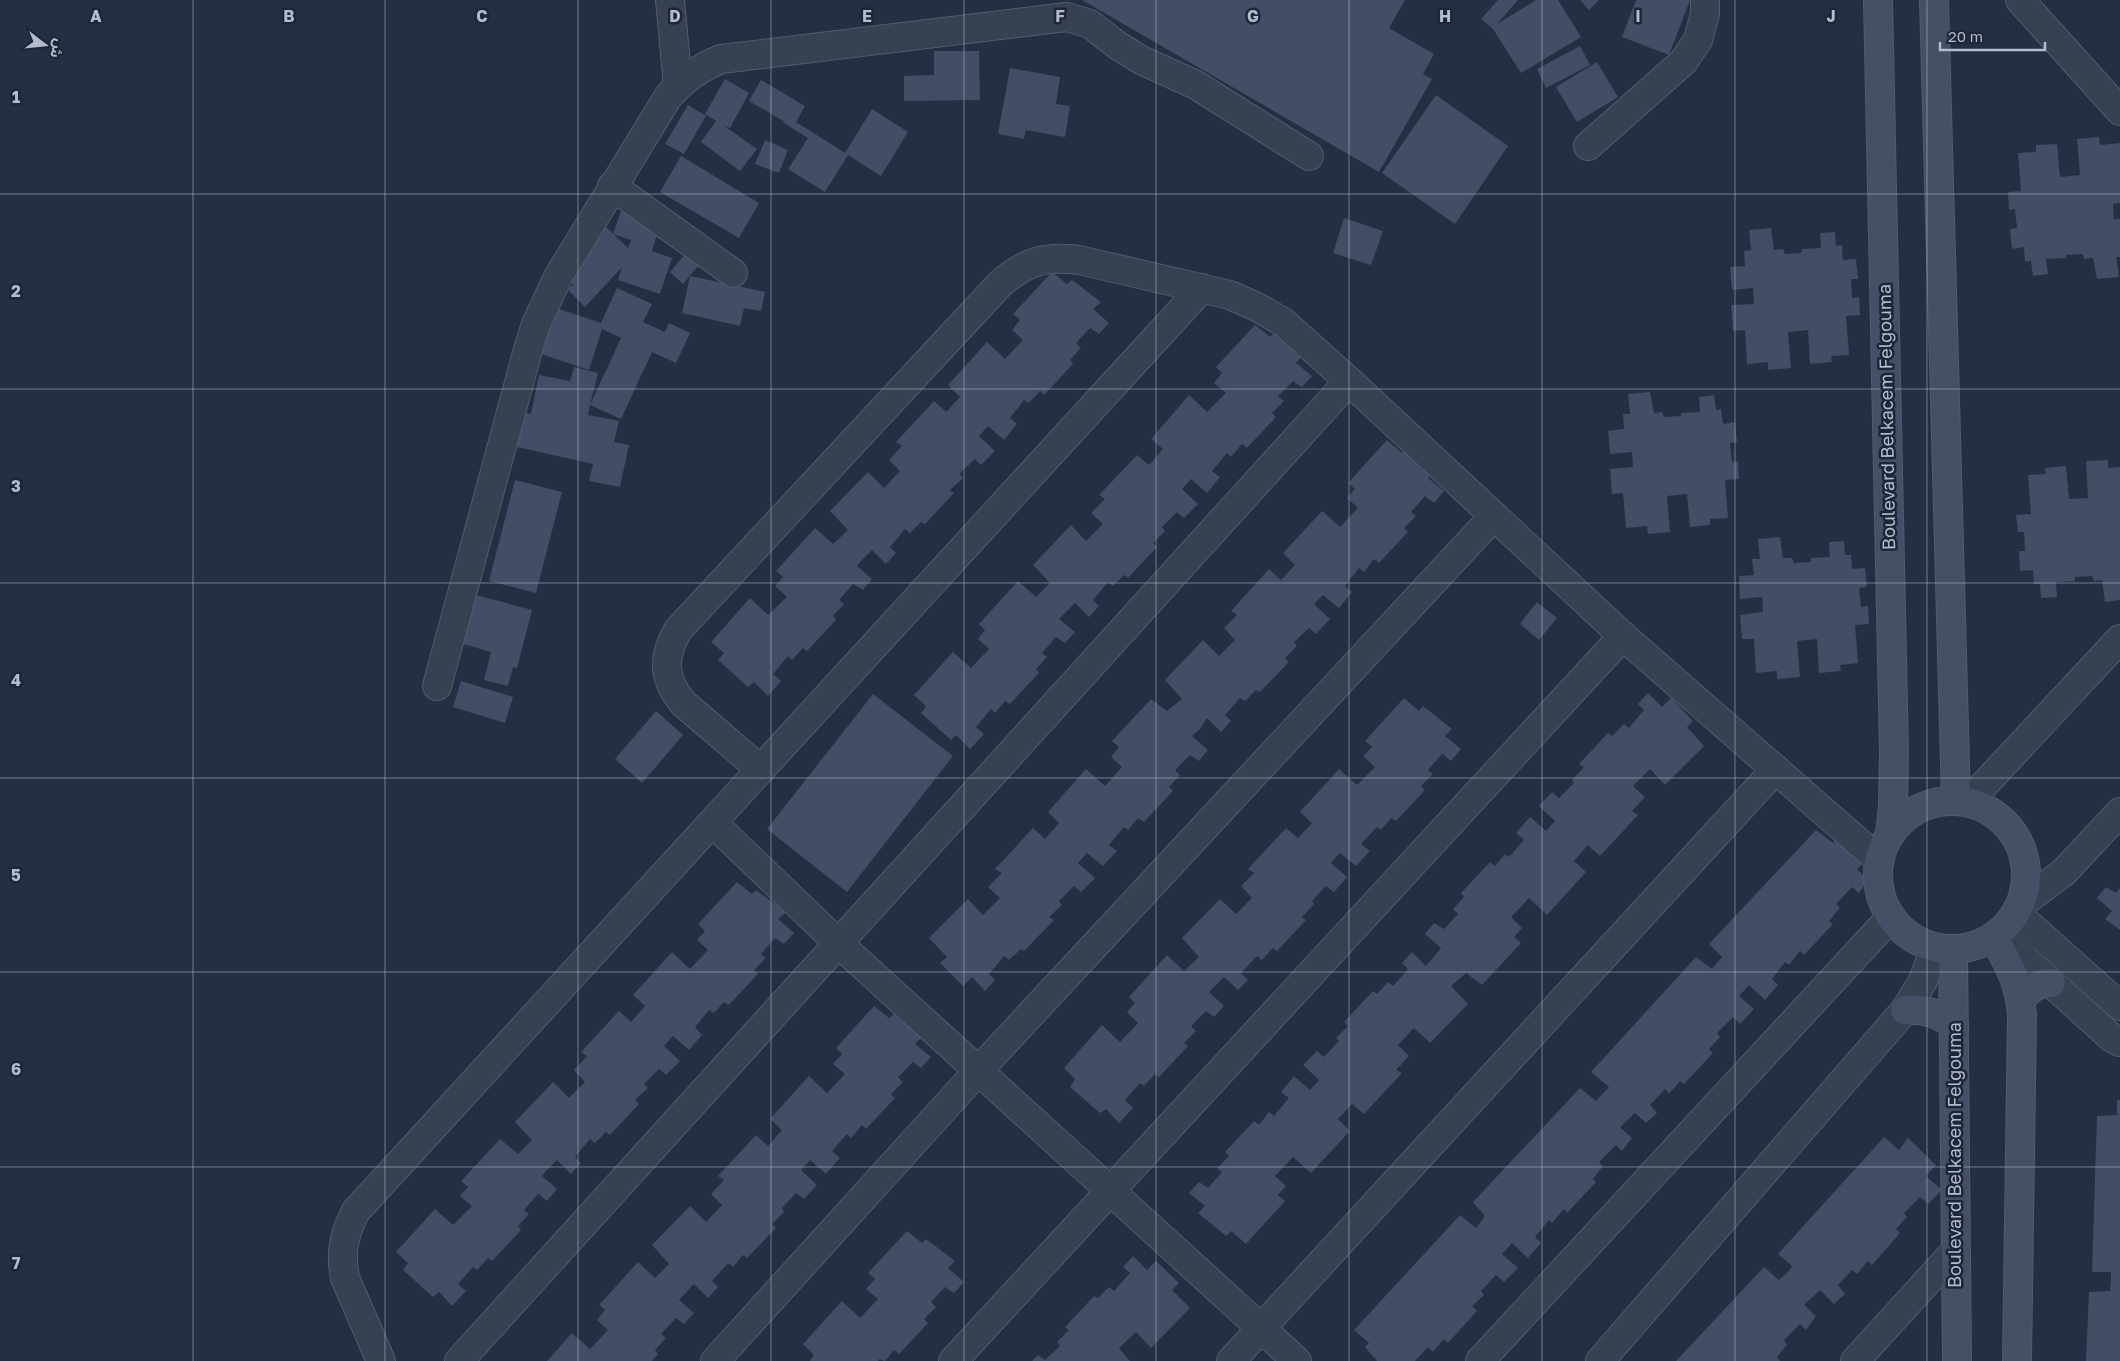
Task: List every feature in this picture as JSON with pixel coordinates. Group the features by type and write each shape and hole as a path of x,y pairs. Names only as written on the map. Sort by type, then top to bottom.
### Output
{"street":[{"path":"670,0 678,86"},
{"path":"1588,146 1683,62 1698,40 1705,14 1705,0"},
{"name":"Boulevard Belkacem Felgouma","path":"1878,0 1894,752 1890,835"},
{"path":"1934,0 1962,801"},
{"path":"2020,0 2120,111"},
{"path":"437,686 536,324 558,277 668,97 678,86 705,66 721,59 1067,17 1090,24 1117,46 1141,60 1196,85 1309,156"},
{"path":"612,186 732,273"},
{"path":"761,770 683,703 673,691 668,675 667,660 670,644 678,630 1000,284 1013,272 1028,264 1045,259 1062,258 1079,260 1230,295 1257,307 1282,322 1349,381 1623,636 1880,860"},
{"path":"381,1361 345,1278 342,1264 344,1236 356,1210 1202,288"},
{"path":"459,1361 837,942 1349,381"},
{"path":"714,1361 978,1071 1494,516"},
{"path":"953,1361 1623,636"},
{"path":"1962,801 2120,639"},
{"path":"1232,1361 1776,769"},
{"path":"1962,801 1988,810 2006,823 2018,841 2026,862 2026,884 2018,909 2008,925 1995,936 1980,944 1944,949 1918,941 1903,931 1891,917 1880,890 1880,860 1883,847 1890,835 1903,820 1919,809 1937,802 1962,801"},
{"path":"2018,909 2064,872 2120,812"},
{"path":"713,823 837,942 1297,1361"},
{"path":"2018,909 2120,1006"},
{"path":"1480,1361 1891,917"},
{"path":"1995,936 2112,1038 2120,1042"},
{"path":"1995,936 2014,974 2021,1001 2017,1361"},
{"path":"1600,1361 1905,1010 1944,949"},
{"name":"Boulevard Belkacem Felgouma","path":"1944,949 1954,1025 1957,1361"},
{"path":"2021,1001 2025,994 2037,985 2051,983"},
{"path":"1905,1010 1919,1009 1932,1012 1954,1025"},
{"path":"1855,1361 1956,1250"}],"building":[{"path":"1082,0 1405,0 1389,28 1434,54 1423,74 1432,79 1379,172"},
{"path":"1498,0 1518,0 1497,24 1536,0 1558,0 1581,37 1521,73 1493,29 1481,19"},
{"path":"1580,0 1599,0 1589,10"},
{"path":"1636,0 1690,0 1669,55 1622,37"},
{"path":"1580,46 1590,65 1546,88 1537,69"},
{"path":"934,51 979,51 980,100 904,101 904,76 934,75"},
{"path":"1597,62 1618,97 1577,122 1556,87"},
{"path":"1010,68 1060,77 1056,104 1070,106 1065,137 1026,130 1024,139 998,134"},
{"path":"725,79 749,93 730,128 723,125 757,149 740,171 701,142 716,121 705,114"},
{"path":"761,80 805,106 796,122 845,153 872,109 908,132 881,176 848,155 825,192 788,169 808,138 749,101"},
{"path":"1436,95 1508,146 1455,224 1382,173"},
{"path":"688,105 706,116 684,154 665,144"},
{"path":"2099,137 2100,145 2120,143 2120,203 2113,204 2114,219 2120,219 2120,257 2116,257 2119,277 2097,279 2093,258 2084,259 2083,254 2066,255 2066,258 2046,259 2048,274 2033,276 2031,261 2025,262 2024,247 2012,249 2010,229 2017,228 2015,209 2009,210 2008,192 2021,191 2018,153 2036,152 2036,145 2057,144 2060,177 2080,175 2077,139"},
{"path":"765,140 788,150 779,173 755,164"},
{"path":"681,156 759,203 739,238 660,192"},
{"path":"621,211 660,225 652,251 672,258 660,294 618,280 622,267 585,307 568,290 573,284 560,272 604,225 613,234","holes":["614,234 631,240 628,248"]},
{"path":"1344,218 1383,231 1371,265 1333,253"},
{"path":"1771,228 1774,250 1783,249 1785,254 1801,253 1802,249 1821,248 1820,233 1835,232 1836,246 1842,245 1843,260 1856,259 1858,279 1851,279 1852,298 1859,297 1860,315 1846,316 1849,355 1831,356 1832,362 1810,364 1808,330 1788,332 1791,368 1768,370 1768,362 1747,364 1745,330 1733,331 1731,305 1754,304 1753,288 1732,290 1730,267 1745,266 1744,251 1751,250 1749,230"},
{"path":"686,253 699,265 683,284 670,272"},
{"path":"1052,272 1067,284 1072,280 1101,302 1093,309 1109,323 1099,334 1090,328 1076,343 1081,348 1070,360 1073,364 1044,395 1040,391 1029,403 1024,400 1010,418 1017,424 1004,440 988,426 979,436 995,451 981,465 975,459 959,474 963,478 950,490 954,493 925,524 921,522 910,533 905,529 890,547 896,553 886,564 872,550 863,559 857,566 872,579 863,590 853,584 839,600 844,604 833,616 836,620 807,651 803,648 792,660 788,656 773,674 781,681 768,696 754,682 748,687 718,660 724,653 711,642 750,598 768,615 787,597 775,586 783,577 776,571 815,528 833,544 848,530 830,511 868,472 884,488 900,471 889,460 902,446 896,442 934,401 946,412 960,397 948,385 987,342 1005,359 1023,340 1012,330 1020,320 1013,314"},
{"path":"690,276 765,292 761,311 744,308 740,326 682,313"},
{"path":"617,288 652,304 643,322 665,332 669,323 690,333 676,363 652,352 621,419 590,405 621,338 602,329 589,370 541,354 556,308 601,323"},
{"path":"1255,325 1270,337 1274,333 1303,355 1296,363 1312,376 1302,387 1293,381 1278,396 1284,401 1272,413 1276,417 1247,448 1242,444 1231,457 1227,453 1212,471 1220,477 1207,493 1191,479 1182,489 1198,504 1184,518 1177,512 1162,527 1165,531 1153,543 1157,547 1128,578 1124,575 1113,586 1108,582 1093,600 1099,606 1089,617 1075,603 1059,619 1075,632 1065,643 1056,637 1042,653 1047,657 1036,669 1039,673 1010,704 1005,701 995,713 991,709 976,727 984,734 970,749 956,735 951,740 921,713 926,706 914,695 953,652 971,668 989,649 978,639 985,630 979,624 1018,581 1036,597 1050,583 1033,565 1071,525 1086,541 1103,524 1091,513 1105,499 1099,495 1137,455 1149,465 1163,449 1151,439 1189,395 1207,412 1226,393 1214,383 1222,373 1216,367"},
{"path":"574,367 598,373 588,415 619,421 614,442 629,445 620,487 589,481 593,464 517,447 524,413 531,414 539,375 570,381"},
{"path":"1650,392 1654,413 1662,412 1664,417 1681,416 1681,413 1700,412 1699,397 1714,395 1716,410 1721,409 1723,424 1735,422 1737,442 1730,443 1732,462 1738,461 1739,479 1725,480 1728,518 1710,519 1710,525 1690,527 1687,494 1667,496 1670,532 1648,534 1647,526 1626,528 1623,493 1612,494 1610,469 1633,467 1632,452 1610,454 1608,431 1624,429 1623,414 1630,414 1628,394"},
{"path":"1387,440 1402,453 1406,448 1435,470 1428,478 1444,491 1434,503 1425,496 1411,512 1416,516 1404,528 1408,532 1379,563 1374,559 1364,572 1359,568 1345,586 1352,592 1339,608 1323,595 1314,604 1330,619 1316,634 1309,628 1294,642 1297,646 1285,658 1289,662 1260,692 1256,690 1245,701 1240,698 1225,715 1231,721 1221,732 1207,718 1200,729 1192,736 1208,750 1199,761 1190,755 1175,770 1180,775 1169,787 1173,791 1144,822 1138,818 1128,830 1124,827 1109,845 1117,851 1103,866 1087,853 1078,863 1095,878 1081,892 1074,886 1059,901 1062,905 1049,917 1054,920 1024,951 1021,949 1009,960 1004,956 989,974 995,980 985,991 972,977 963,986 940,963 947,957 929,938 968,899 983,915 1000,898 988,887 1002,873 995,869 1033,828 1045,839 1059,823 1048,812 1086,769 1105,786 1122,767 1111,757 1119,747 1112,741 1151,699 1167,711 1182,699 1165,680 1203,640 1219,656 1235,640 1224,628 1237,615 1231,611 1269,569 1281,580 1295,565 1283,553 1322,511 1340,527 1358,508 1347,498 1355,489 1348,483"},
{"path":"2108,460 2108,468 2120,467 2120,600 2105,602 2102,580 2094,581 2092,576 2075,577 2075,581 2056,582 2057,597 2041,598 2040,584 2034,584 2033,570 2020,571 2019,551 2025,551 2024,532 2018,532 2016,515 2031,514 2028,475 2046,474 2045,468 2066,466 2069,499 2088,498 2086,461"},
{"path":"515,480 562,492 536,593 489,581"},
{"path":"1780,537 1783,558 1792,558 1794,563 1811,562 1811,558 1830,557 1829,542 1844,541 1845,555 1851,555 1852,569 1865,568 1867,587 1859,588 1861,607 1868,606 1869,624 1855,625 1858,663 1840,665 1841,671 1819,673 1817,639 1797,641 1800,677 1777,679 1777,671 1756,673 1754,639 1742,639 1740,615 1763,612 1762,597 1740,599 1739,576 1754,575 1752,559 1760,559 1758,539"},
{"path":"476,595 532,610 517,668 513,667 508,686 484,680 491,652 463,644"},
{"path":"1537,602 1557,618 1539,640 1520,624"},
{"path":"461,681 513,697 505,723 453,707"},
{"path":"1648,693 1662,707 1671,698 1693,721 1687,727 1704,746 1665,785 1650,769 1633,786 1645,797 1632,811 1638,815 1600,856 1588,845 1574,861 1586,872 1547,915 1529,898 1511,917 1522,928 1514,937 1521,943 1482,985 1466,973 1451,986 1468,1004 1430,1043 1414,1028 1398,1045 1409,1056 1396,1070 1402,1073 1364,1114 1352,1104 1338,1119 1350,1131 1311,1173 1293,1157 1275,1176 1286,1186 1278,1195 1285,1201 1246,1244 1231,1231 1226,1236 1198,1213 1205,1206 1189,1193 1199,1182 1208,1188 1222,1172 1217,1168 1229,1156 1225,1152 1254,1121 1259,1125 1269,1112 1274,1116 1289,1098 1281,1092 1294,1076 1310,1090 1319,1080 1303,1065 1317,1051 1324,1057 1339,1041 1336,1038 1348,1026 1344,1022 1373,991 1377,994 1388,982 1393,986 1408,969 1402,963 1412,952 1426,966 1441,948 1425,934 1434,923 1444,929 1458,914 1453,909 1464,897 1461,893 1490,862 1495,866 1505,854 1509,857 1524,840 1516,833 1530,817 1546,831 1555,821 1539,806 1552,792 1559,798 1574,783 1572,780 1584,767 1579,764 1608,733 1612,736 1624,724 1629,728 1644,710 1638,704"},
{"path":"873,694 953,756 847,892 767,829"},
{"path":"1404,698 1419,711 1423,706 1452,729 1445,736 1461,749 1451,761 1442,754 1428,770 1433,774 1421,786 1425,790 1396,821 1391,818 1381,830 1377,827 1361,844 1370,851 1356,866 1340,853 1331,863 1347,877 1334,892 1326,886 1312,901 1314,904 1302,917 1306,920 1277,951 1273,948 1262,960 1257,956 1241,973 1248,980 1238,990 1224,977 1209,992 1224,1006 1214,1017 1206,1011 1191,1026 1196,1031 1184,1043 1188,1046 1159,1077 1155,1074 1144,1086 1140,1083 1125,1100 1133,1108 1119,1123 1106,1109 1100,1113 1070,1087 1075,1079 1064,1068 1102,1025 1120,1042 1138,1023 1127,1012 1135,1003 1129,997 1167,955 1184,971 1199,957 1182,938 1220,899 1236,914 1252,898 1241,886 1254,873 1248,869 1286,828 1298,838 1312,823 1300,812 1339,769 1357,785 1375,767 1363,756 1372,747 1365,741"},
{"path":"656,711 683,735 642,783 615,759"},
{"path":"1816,830 1833,843 1841,834 1866,861 1857,869 1868,880 1859,893 1852,887 1836,904 1840,908 1829,921 1833,924 1804,955 1800,951 1789,965 1785,962 1772,979 1778,985 1765,1000 1749,985 1739,996 1754,1009 1740,1024 1733,1017 1717,1033 1720,1037 1709,1049 1713,1053 1684,1084 1680,1081 1669,1094 1665,1089 1650,1105 1657,1113 1646,1123 1635,1113 1620,1127 1632,1138 1622,1151 1616,1145 1599,1162 1603,1166 1593,1179 1596,1182 1567,1213 1564,1209 1552,1223 1549,1220 1535,1237 1541,1243 1528,1258 1512,1243 1502,1254 1518,1268 1504,1282 1496,1275 1481,1291 1484,1295 1472,1306 1477,1311 1448,1343 1444,1339 1433,1352 1428,1347 1415,1361 1377,1361 1365,1347 1369,1343 1354,1330 1460,1215 1476,1228 1485,1216 1473,1202 1580,1088 1596,1101 1609,1087 1591,1072 1696,957 1712,969 1722,957 1709,944"},
{"path":"737,882 752,894 756,890 786,912 778,919 794,933 784,944 775,938 761,954 766,958 754,970 758,974 729,1005 724,1002 714,1013 709,1010 695,1027 702,1035 689,1050 673,1036 664,1046 680,1061 666,1075 659,1069 644,1084 648,1088 635,1100 639,1104 610,1135 606,1132 595,1143 590,1139 575,1157 581,1163 571,1174 557,1160 548,1169 542,1176 557,1189 547,1201 538,1194 524,1210 529,1214 518,1226 521,1230 492,1261 488,1258 477,1270 473,1267 458,1284 466,1291 452,1306 439,1292 433,1297 403,1270 408,1263 396,1252 435,1209 453,1225 472,1206 460,1196 468,1187 461,1181 500,1139 518,1154 532,1140 515,1122 553,1082 569,1098 585,1082 574,1070 587,1056 581,1052 619,1011 631,1022 645,1006 633,995 672,952 690,969 708,950 697,940 705,931 698,924"},
{"path":"2106,887 2116,893 2120,888 2120,930 2105,919 2112,911 2097,898"},
{"path":"874,1006 889,1018 894,1014 923,1036 915,1044 931,1057 921,1068 913,1062 898,1077 903,1082 891,1094 895,1098 866,1129 862,1125 851,1138 847,1134 832,1151 840,1158 826,1174 810,1160 801,1170 817,1185 804,1199 796,1193 782,1208 784,1212 772,1224 776,1228 747,1258 743,1255 733,1267 728,1263 712,1281 718,1287 708,1298 694,1284 679,1300 694,1313 684,1324 676,1318 661,1334 666,1338 655,1350 658,1354 652,1361 547,1361 572,1333 590,1349 608,1330 597,1320 605,1310 599,1305 638,1262 655,1278 669,1264 652,1245 690,1206 706,1222 722,1205 711,1194 724,1180 718,1176 756,1135 768,1146 782,1130 770,1119 809,1076 827,1093 845,1074 833,1064 842,1054 836,1048"},
{"path":"2117,1100 2120,1100 2120,1361 2086,1361 2089,1292 2110,1291 2111,1278 2111,1272 2092,1272 2097,1116 2117,1115"},
{"path":"1884,1137 1899,1150 1908,1138 1936,1165 1926,1176 1942,1190 1928,1204 1920,1197 1904,1213 1907,1217 1896,1229 1900,1233 1872,1265 1868,1261 1857,1274 1852,1270 1838,1285 1845,1294 1834,1304 1820,1290 1804,1305 1816,1316 1806,1330 1800,1324 1784,1340 1787,1345 1777,1357 1780,1361 1676,1361 1764,1267 1779,1280 1789,1271 1792,1266 1778,1254"},
{"path":"907,1231 922,1243 926,1239 955,1261 948,1268 964,1282 954,1293 945,1287 931,1302 936,1307 924,1319 928,1323 899,1354 894,1350 885,1361 879,1359 878,1361 810,1361 814,1355 803,1344 842,1301 860,1318 878,1299 866,1289 875,1279 868,1273"},
{"path":"1133,1256 1147,1270 1156,1261 1179,1283 1172,1290 1190,1308 1151,1348 1136,1332 1119,1348 1130,1361 1032,1361 1038,1355 1045,1360 1060,1346 1057,1342 1069,1330 1065,1327 1094,1296 1098,1298 1109,1287 1114,1291 1130,1273 1123,1267"}]}
